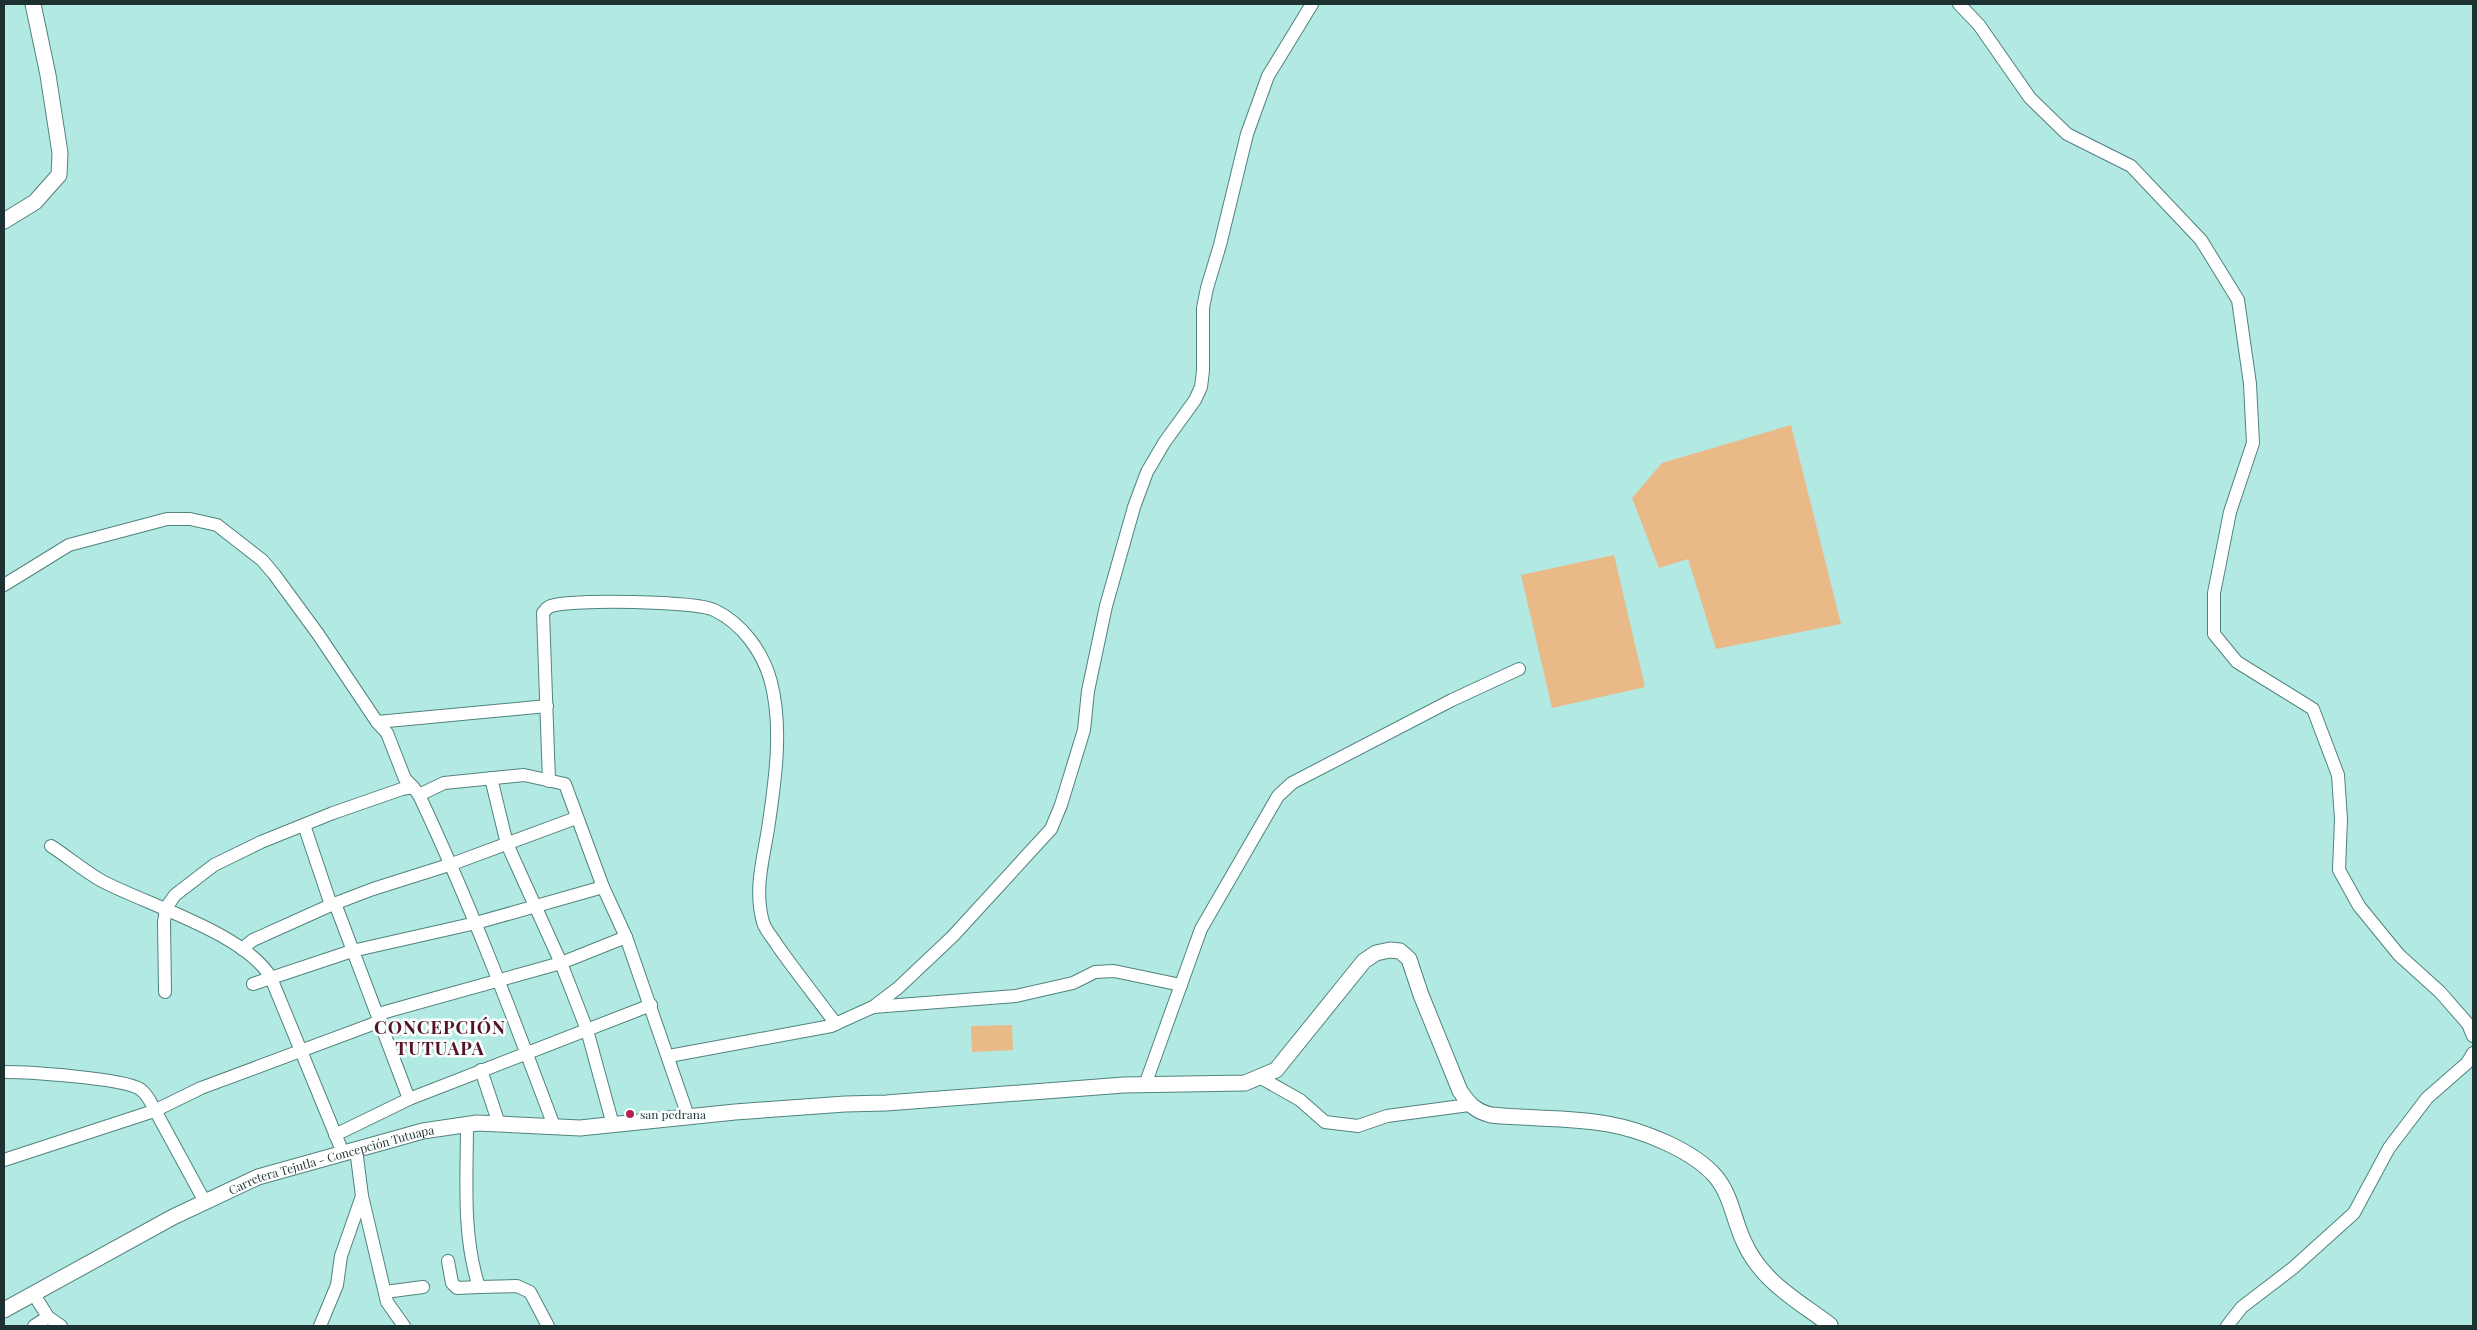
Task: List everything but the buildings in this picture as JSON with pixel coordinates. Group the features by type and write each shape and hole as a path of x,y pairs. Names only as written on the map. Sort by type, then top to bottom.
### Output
{"street":[{"path":"4,222 35,202 59,175 60,153 48,75 33,4"},
{"path":"669,1056 836,1024 873,1008 898,988 952,936 1051,829 1061,805 1084,730 1088,691 1106,606 1134,507 1146,472 1195,400 1201,387 1203,371 1203,308 1247,134 1268,76 1312,4"},
{"path":"1959,4 1979,26 2030,98 2067,134 2131,166 2201,240 2238,300 2250,384 2253,443 2230,512 2216,584 2214,634 2237,662 2313,709 2338,775 2341,819 2339,870 2359,906 2399,954 2440,992 2468,1024 2473,1036"},
{"path":"4,584 69,545 168,519 190,519 217,525 262,560 318,634 377,722 387,733 405,780 416,791 452,864 500,981 554,1126"},
{"path":"549,781 542,613 550,606 649,602 712,608 734,621 757,649 770,680 777,712 775,763 768,828 758,880 763,924 787,960 836,1024"},
{"path":"1145,1085 1210,909 1278,796 1292,784 1452,700 1519,669"},
{"path":"377,722 547,706"},
{"path":"165,992 164,947 166,908 175,896 214,865 261,842 333,813 444,783 524,775 565,784 603,888 626,937 669,1056 688,1116"},
{"path":"491,778 507,844 537,906 587,1030 613,1125"},
{"path":"242,949 253,940 331,905 373,889 452,864 576,818"},
{"path":"304,825 331,905"},
{"path":"51,846 102,880 166,908 242,949 259,962 271,978 335,1135 350,1151 387,1302 404,1326"},
{"path":"252,984 352,951 476,923 603,888"},
{"path":"331,905 336,906 409,1099"},
{"path":"4,1160 154,1111 201,1088 300,1051 379,1018 561,963 626,937"},
{"path":"1261,1078 1276,1070 1364,961 1376,953 1400,950 1408,959 1460,1091 1469,1104 1480,1112 1491,1115 1609,1124 1684,1151 1706,1167 1717,1178 1728,1198 1745,1244 1757,1266 1774,1285 1831,1326"},
{"path":"873,1008 1016,996 1073,983 1095,972 1114,971 1181,985"},
{"path":"335,1135 409,1099 651,1005"},
{"path":"2227,1326 2242,1307 2292,1268 2354,1213 2394,1141 2427,1098 2468,1063 2473,1054"},
{"path":"481,1070 499,1124"},
{"path":"4,1072 29,1072 118,1083 138,1088 146,1094 205,1202"},
{"path":"1261,1078 1300,1100 1325,1122 1358,1126 1387,1116 1469,1104"},
{"name":"Carretera Tejutla - Concepción Tutuapa","path":"4,1310 205,1202 258,1177 423,1131 467,1125 499,1124 580,1128 688,1116 1145,1085 1246,1083 1261,1078"},
{"path":"467,1125 468,1228 472,1267 479,1287"},
{"path":"320,1326 337,1285 341,1256 362,1196"},
{"path":"448,1261 452,1283 458,1288 517,1286 530,1292 548,1326"},
{"path":"385,1292 423,1287"},
{"path":"33,1293 48,1317 61,1326"},
{"path":"34,1326 48,1317"}],"shaded area":[{"path":"1791,425 1841,624 1716,649 1688,559 1659,568 1632,498 1662,463"},
{"path":"1614,555 1645,687 1552,708 1521,575"},
{"path":"1012,1025 1013,1050 972,1052 971,1026"}],"place":[{"name":"san pedrana","path":"630,1114"}],"district":[{"name":"CONCEPCIÓN TUTUAPA","path":"440,1037"}]}
